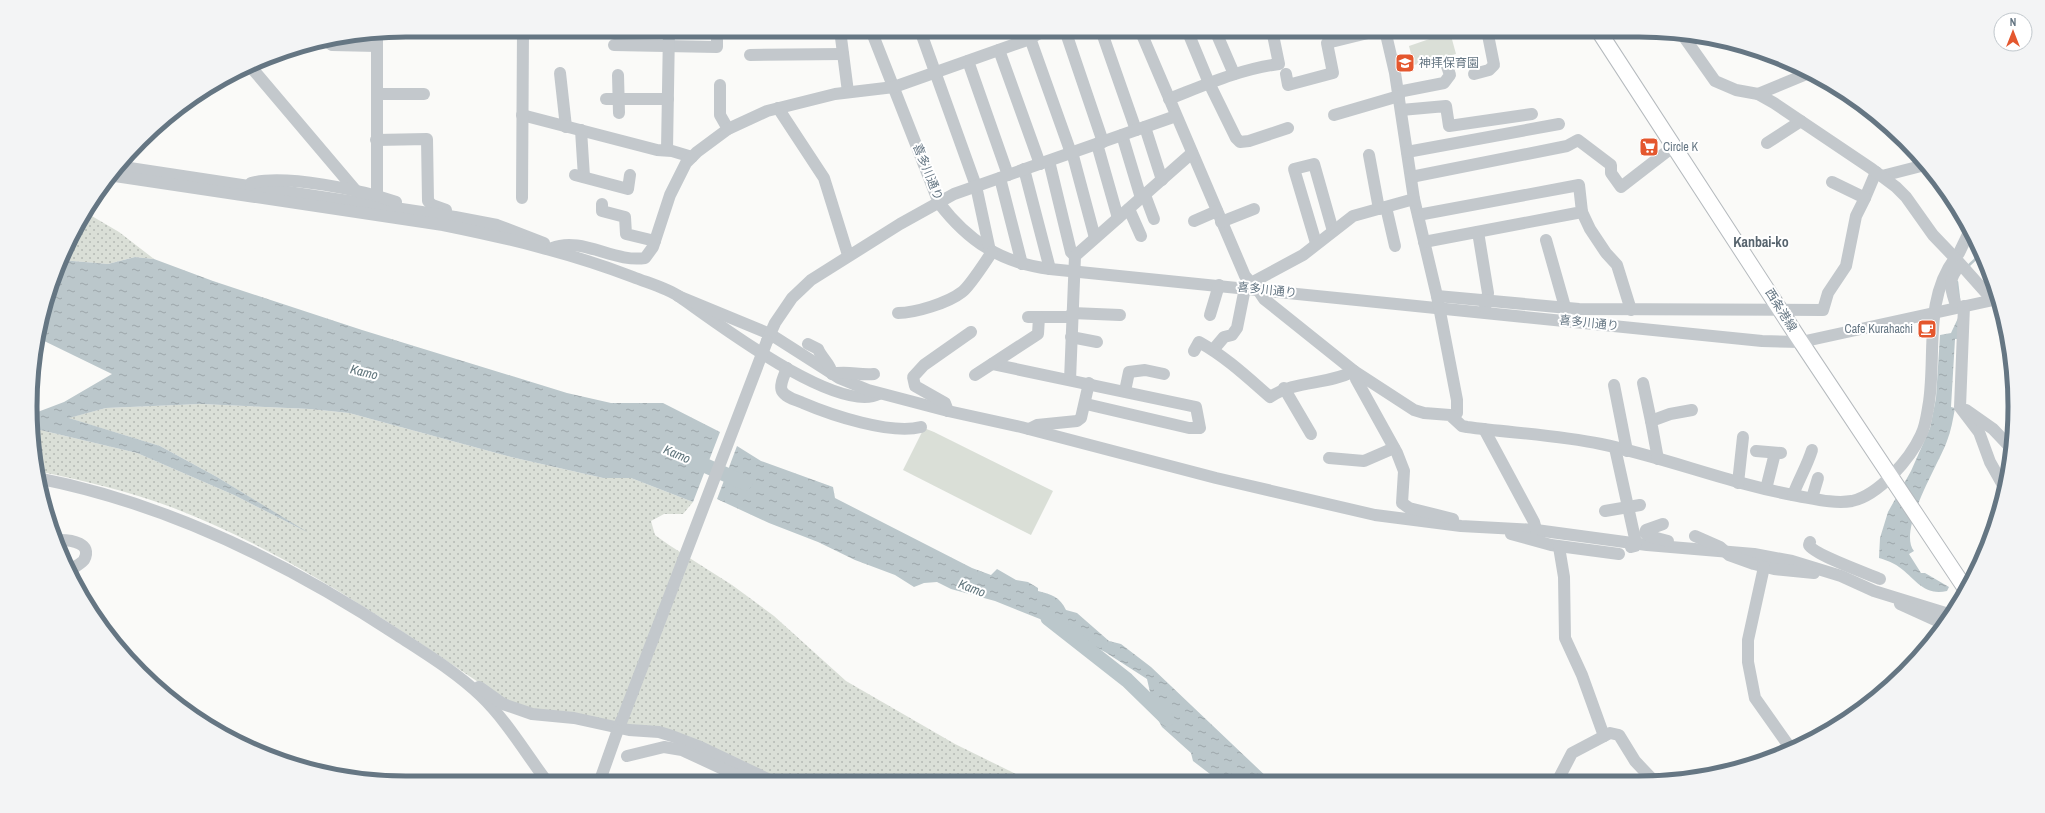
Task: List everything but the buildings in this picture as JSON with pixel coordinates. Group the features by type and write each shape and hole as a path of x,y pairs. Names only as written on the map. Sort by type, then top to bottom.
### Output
{"main road":[{"name":"西条港線","path":"1605,37 1801,342 1962,584"}],"street":[{"path":"522,198 523,37"},
{"path":"667,150 669,37"},
{"path":"841,37 848,92"},
{"name":"喜多川通り","path":"874,37 939,203 953,221 991,251 1022,264 1050,269 1219,285 1437,302 1762,341 1801,342 1991,297"},
{"path":"898,313 912,313 922,310 962,292 991,251 976,186 922,37"},
{"path":"1067,37 1100,143 1118,218"},
{"path":"1104,37 1162,180"},
{"path":"1143,37 1219,217 1251,287 1354,371 1414,410 1424,413 1454,417 1462,426 1553,436 1615,448 1738,482 1793,495 1839,502 1860,499 1895,481 1922,434 1926,419 1930,389 1934,312 1938,289 1945,273 1961,266"},
{"path":"1191,37 1209,83 1236,138 1240,142 1249,141 1288,128"},
{"path":"1218,37 1234,74"},
{"path":"1169,99 1255,67 1279,64 1273,37"},
{"path":"1286,74 1288,85 1336,72 1327,44 1354,37"},
{"path":"1386,37 1401,110 1414,199 1457,400 1457,413 1454,417"},
{"path":"1474,74 1488,70 1494,65 1488,37"},
{"path":"126,166 455,217 514,230 552,249 584,247 626,258 639,259 648,256 655,241 670,195 686,163 728,129 757,115 778,108 848,92 894,87 1030,38 1072,153 1095,238"},
{"path":"614,46 717,47 717,40"},
{"path":"1686,40 1715,81 1736,90 1758,94 1879,174 1906,197 1922,221 1961,266 1990,294"},
{"path":"331,45 332,46 377,41 377,196"},
{"path":"999,50 1044,162 1071,252 1075,256"},
{"path":"750,54 843,54"},
{"path":"968,61 1004,176 1022,264"},
{"path":"1334,115 1398,94 1444,83 1450,75 1446,62"},
{"path":"254,70 356,191"},
{"path":"560,73 566,127"},
{"path":"618,75 619,113"},
{"path":"1758,94 1803,76"},
{"path":"720,85 720,115 728,129"},
{"path":"377,94 424,94"},
{"path":"606,98 668,99"},
{"path":"1401,110 1446,106 1449,126 1532,114"},
{"path":"778,108 824,178 848,255"},
{"path":"522,115 657,150 667,150 692,157"},
{"path":"601,776 768,338 792,298 811,280 848,255 954,194 1176,116"},
{"path":"1767,143 1801,121"},
{"path":"1407,152 1559,124"},
{"path":"581,130 579,176 628,189 630,175"},
{"path":"1122,135 1143,197 1154,219"},
{"path":"376,140 427,139 428,201 432,205 450,212 455,217"},
{"path":"1411,177 1567,146 1578,140 1611,165 1611,173 1621,187 1674,146"},
{"path":"1070,380 1073,271 1075,256 1192,153"},
{"path":"1369,155 1382,208 1395,246"},
{"path":"1316,243 1294,169 1314,164 1333,231"},
{"path":"1478,232 1488,293 1485,307 1565,307 1630,310 1823,310 1828,293 1846,266 1856,216 1879,174 1919,166"},
{"path":"1024,169 1050,269"},
{"path":"118,176 443,225 552,249 610,268 678,296 768,338 832,374 880,394 1358,512 1413,521 1483,528 1536,530 1636,543 1724,551 1792,561 1831,572 1880,592 1945,614"},
{"path":"242,185 258,181 274,180 356,191 397,202 414,210"},
{"path":"1832,182 1865,198"},
{"path":"1418,215 1579,185 1582,212 1590,229 1606,253 1617,265 1630,310"},
{"path":"1213,350 1224,337 1232,335 1237,328 1251,287 1303,255 1316,243 1353,216 1414,199"},
{"path":"602,204 602,211 625,217 626,234 655,241"},
{"path":"1129,209 1141,236"},
{"path":"1194,221 1254,209"},
{"path":"1424,242 1582,212"},
{"path":"1967,237 1960,253 1961,266 1955,272 1950,285 1960,304 1960,407 1979,432 1990,462 2001,481"},
{"path":"1546,240 1565,307"},
{"path":"1210,315 1219,285"},
{"path":"678,296 756,350 817,383 851,396 874,397 880,394"},
{"path":"975,375 1038,334 1033,317 1120,315"},
{"path":"948,411 945,403 915,386 913,377 924,365 971,332"},
{"path":"1071,337 1098,342"},
{"path":"1194,351 1199,342 1213,350 1236,367 1270,397 1284,388 1343,376 1354,371"},
{"path":"808,344 818,349 821,356 832,367 832,374"},
{"path":"992,364 1061,380 1090,383 1196,407 1200,428 1189,428 1086,404"},
{"path":"787,368 781,386 782,391 788,397 831,415 859,422 903,429 921,427"},
{"path":"1126,391 1129,372 1145,370 1164,374"},
{"path":"1354,371 1356,379 1394,448 1404,472 1402,503 1394,509 1358,512"},
{"path":"832,374 852,372 866,375 874,374"},
{"path":"1029,430 1037,425 1077,421 1081,418 1086,404 1090,383"},
{"path":"1643,383 1658,459"},
{"path":"1614,385 1627,451"},
{"path":"1284,388 1311,434"},
{"path":"1960,407 1984,421 2006,443"},
{"path":"1651,421 1670,414 1692,410"},
{"path":"1484,429 1534,522 1538,535 1559,546 1582,545 1629,547 1635,546 1636,543"},
{"path":"1738,482 1743,437"},
{"path":"1329,458 1364,461 1394,448"},
{"path":"1615,448 1634,506 1636,543"},
{"path":"1793,495 1803,470 1807,466 1812,450"},
{"path":"1756,451 1778,453 1766,489"},
{"path":"1812,498 1818,478"},
{"path":"44,480 124,500 215,534 307,581 370,617 460,677 484,690 503,704 532,714 574,718 619,728 646,730 672,736 698,746 761,776"},
{"path":"1402,503 1409,508 1483,528 1559,546 1619,554"},
{"path":"1605,511 1634,506"},
{"path":"1663,524 1646,530 1645,533 1649,536 1677,543 1681,548"},
{"path":"1695,536 1720,547 1729,555 1764,567 1816,573 1831,572"},
{"path":"62,540 72,540 80,543 85,548 86,554 83,561 74,568"},
{"path":"1810,542 1808,545 1810,548 1880,579"},
{"path":"1559,546 1564,577 1565,638 1582,675 1604,736"},
{"path":"1842,563 1880,592"},
{"path":"1764,567 1748,640 1748,662 1755,698 1788,744"},
{"path":"1897,597 1900,603 1906,608 1939,622"},
{"path":"460,677 494,710 543,776"},
{"path":"1560,776 1572,753 1604,736 1614,733 1619,735 1635,761 1649,776"},
{"path":"627,756 664,747 682,750 738,776"}],"shaded area":[{"path":"1435,37 1451,37 1456,54 1414,65 1409,46"},
{"path":"91,215 119,232 154,259 135,257 108,264 67,261"},
{"path":"201,404 310,409 349,413 511,457 603,478 631,478 693,502 683,514 664,514 651,521 655,535 732,585 774,616 846,681 955,744 1020,776 772,776 699,741 630,725 531,710 510,703 346,596 261,547 171,507 122,491 43,472 38,429 137,453 234,495 303,530 217,477 160,446 68,418 106,408"},
{"path":"924,428 1053,491 1031,535 903,470"}],"water":[{"path":"135,257 154,259 213,281 362,330 567,393 611,403 663,403 720,432 693,502 631,478 603,478 511,457 349,413 310,409 201,404 106,408 69,418 160,446 217,477 309,533 234,495 137,453 38,429 37,412 64,402 112,374 43,340 50,311 67,261 108,264"},
{"path":"1958,318 1959,339 1955,339 1951,407 1955,408 1953,421 1943,451 1915,513 1911,528 1910,541 1914,551 1909,554 1921,573 1925,573 1949,587 1947,591 1939,592 1926,589 1897,566 1879,558 1880,538 1888,512 1911,471 1930,428 1936,398 1940,335 1951,333"},
{"path":"737,446 761,461 833,487 835,498 972,568 991,575 997,569 1016,580 1028,582 1038,588 1038,591 1047,593 1058,599 1066,610 1077,613 1109,641 1121,644 1151,667 1266,776 1211,776 1193,761 1191,753 1162,727 1155,714 1147,679 1105,652 1045,621 995,601 951,589 937,582 924,583 914,587 895,575 855,560 818,542 769,523 717,499"}],"waterway":[{"path":"1967,267 1977,258"},
{"path":"1957,282 1959,299"},
{"name":"Kamo","path":"688,458 745,483"},
{"name":"Kamo","path":"1048,618 1127,680 1167,719"}],"place":[{"name":"神拝保育園","path":"1405,63"},
{"name":"Circle K","path":"1649,147"},
{"name":"Cafe Kurahachi","path":"1927,329"}],"district":[{"name":"Kanbai-ko","path":"1761,242"}]}
